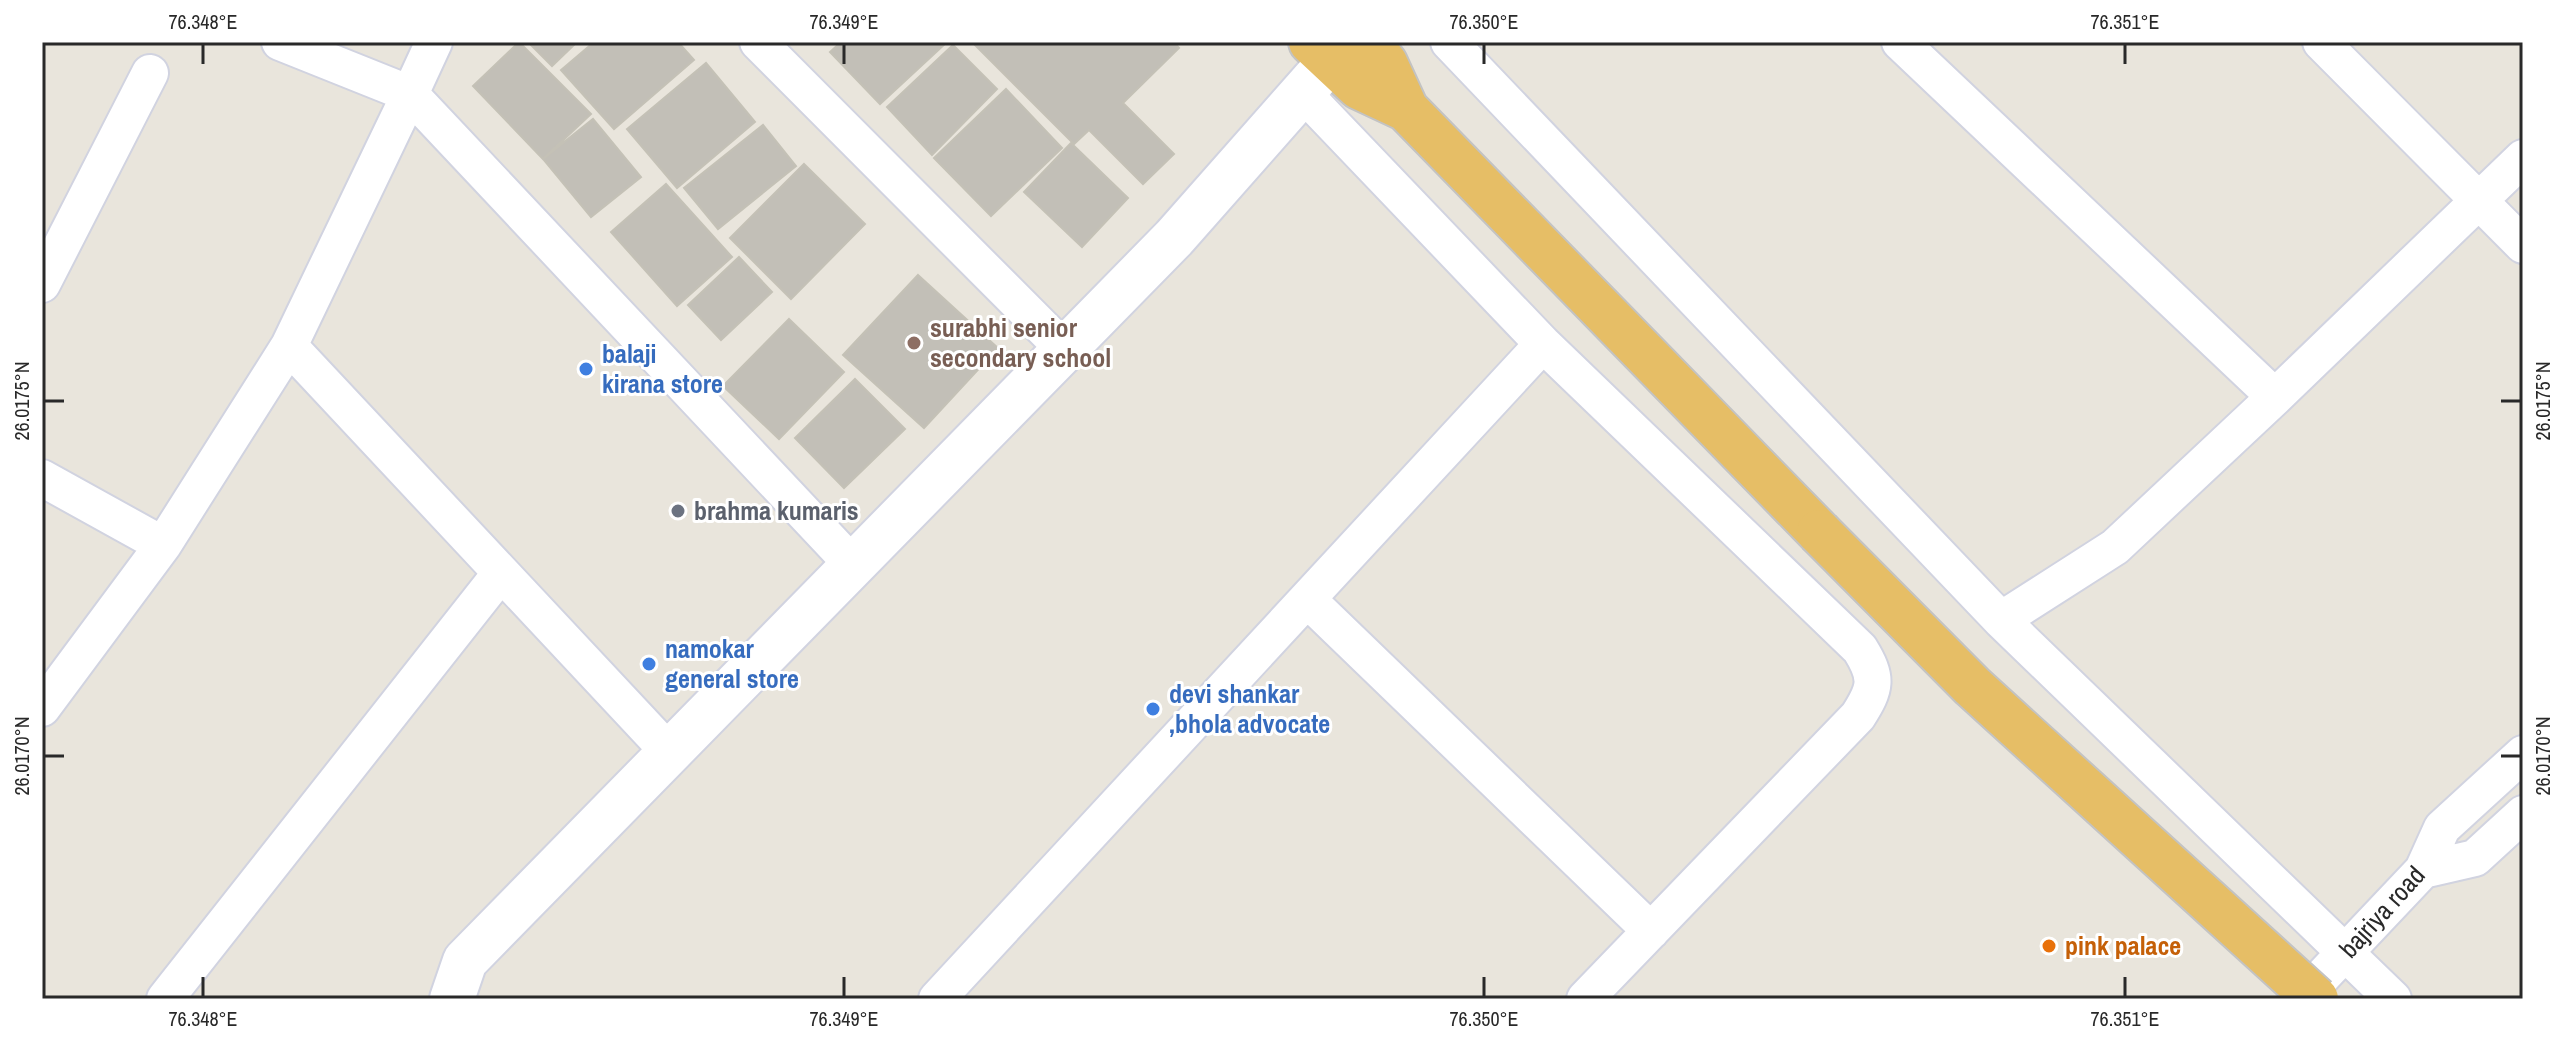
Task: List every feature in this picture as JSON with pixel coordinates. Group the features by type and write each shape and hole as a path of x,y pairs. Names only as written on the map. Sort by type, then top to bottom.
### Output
{"highway":[{"path":"1332,56 1359,87 1406,109 1972,686 2316,999"}],"street":[{"path":"280,42 410,94 853,565"},
{"path":"42,708 163,545 289,346 434,42"},
{"path":"758,42 1065,350"},
{"path":"1449,42 2001,620 2393,999"},
{"path":"1900,42 2275,397"},
{"path":"2321,42 2523,245"},
{"path":"452,999 465,961 1174,238 1332,56 1543,344 1860,649 1872,669 1873,693 1858,716 1585,999"},
{"path":"42,284 150,73"},
{"path":"2001,620 2115,547 2523,158"},
{"path":"937,999 1543,344"},
{"path":"289,346 670,753"},
{"path":"42,478 163,545"},
{"path":"165,999 501,573"},
{"path":"1307,599 1651,931"},
{"name":"bajriya road","path":"2301,999 2423,870 2442,828 2523,754"},
{"path":"2423,870 2475,858 2523,814"}],"building":[{"path":"519,42 591,114 543,159 473,86"},
{"path":"528,42 577,42 552,66"},
{"path":"594,42 678,42 694,60 614,129 561,70"},
{"path":"841,42 947,42 880,104 830,52"},
{"path":"972,42 1174,42 1179,48 1123,103 1174,154 1143,184 1089,130 1074,144"},
{"path":"953,45 997,89 932,155 887,107"},
{"path":"706,63 755,122 677,188 627,129"},
{"path":"1006,89 1062,148 991,216 934,158"},
{"path":"593,119 641,177 591,217 543,159"},
{"path":"763,125 796,166 718,229 684,188"},
{"path":"1071,143 1128,198 1082,247 1024,192"},
{"path":"804,164 865,224 791,299 730,238"},
{"path":"666,184 732,257 677,306 611,232"},
{"path":"739,257 772,292 721,340 688,305"},
{"path":"918,275 998,348 924,428 843,355"},
{"path":"789,319 844,372 779,439 723,386"},
{"path":"855,379 905,429 844,488 795,438"}],"place":[{"name":"surabhi senior secondary school","path":"914,343"},
{"name":"balaji kirana store","path":"586,369"},
{"name":"brahma kumaris","path":"678,511"},
{"name":"namokar general store","path":"649,664"},
{"name":"devi shankar ,bhola advocate","path":"1153,709"},
{"name":"pink palace","path":"2049,946"}]}
